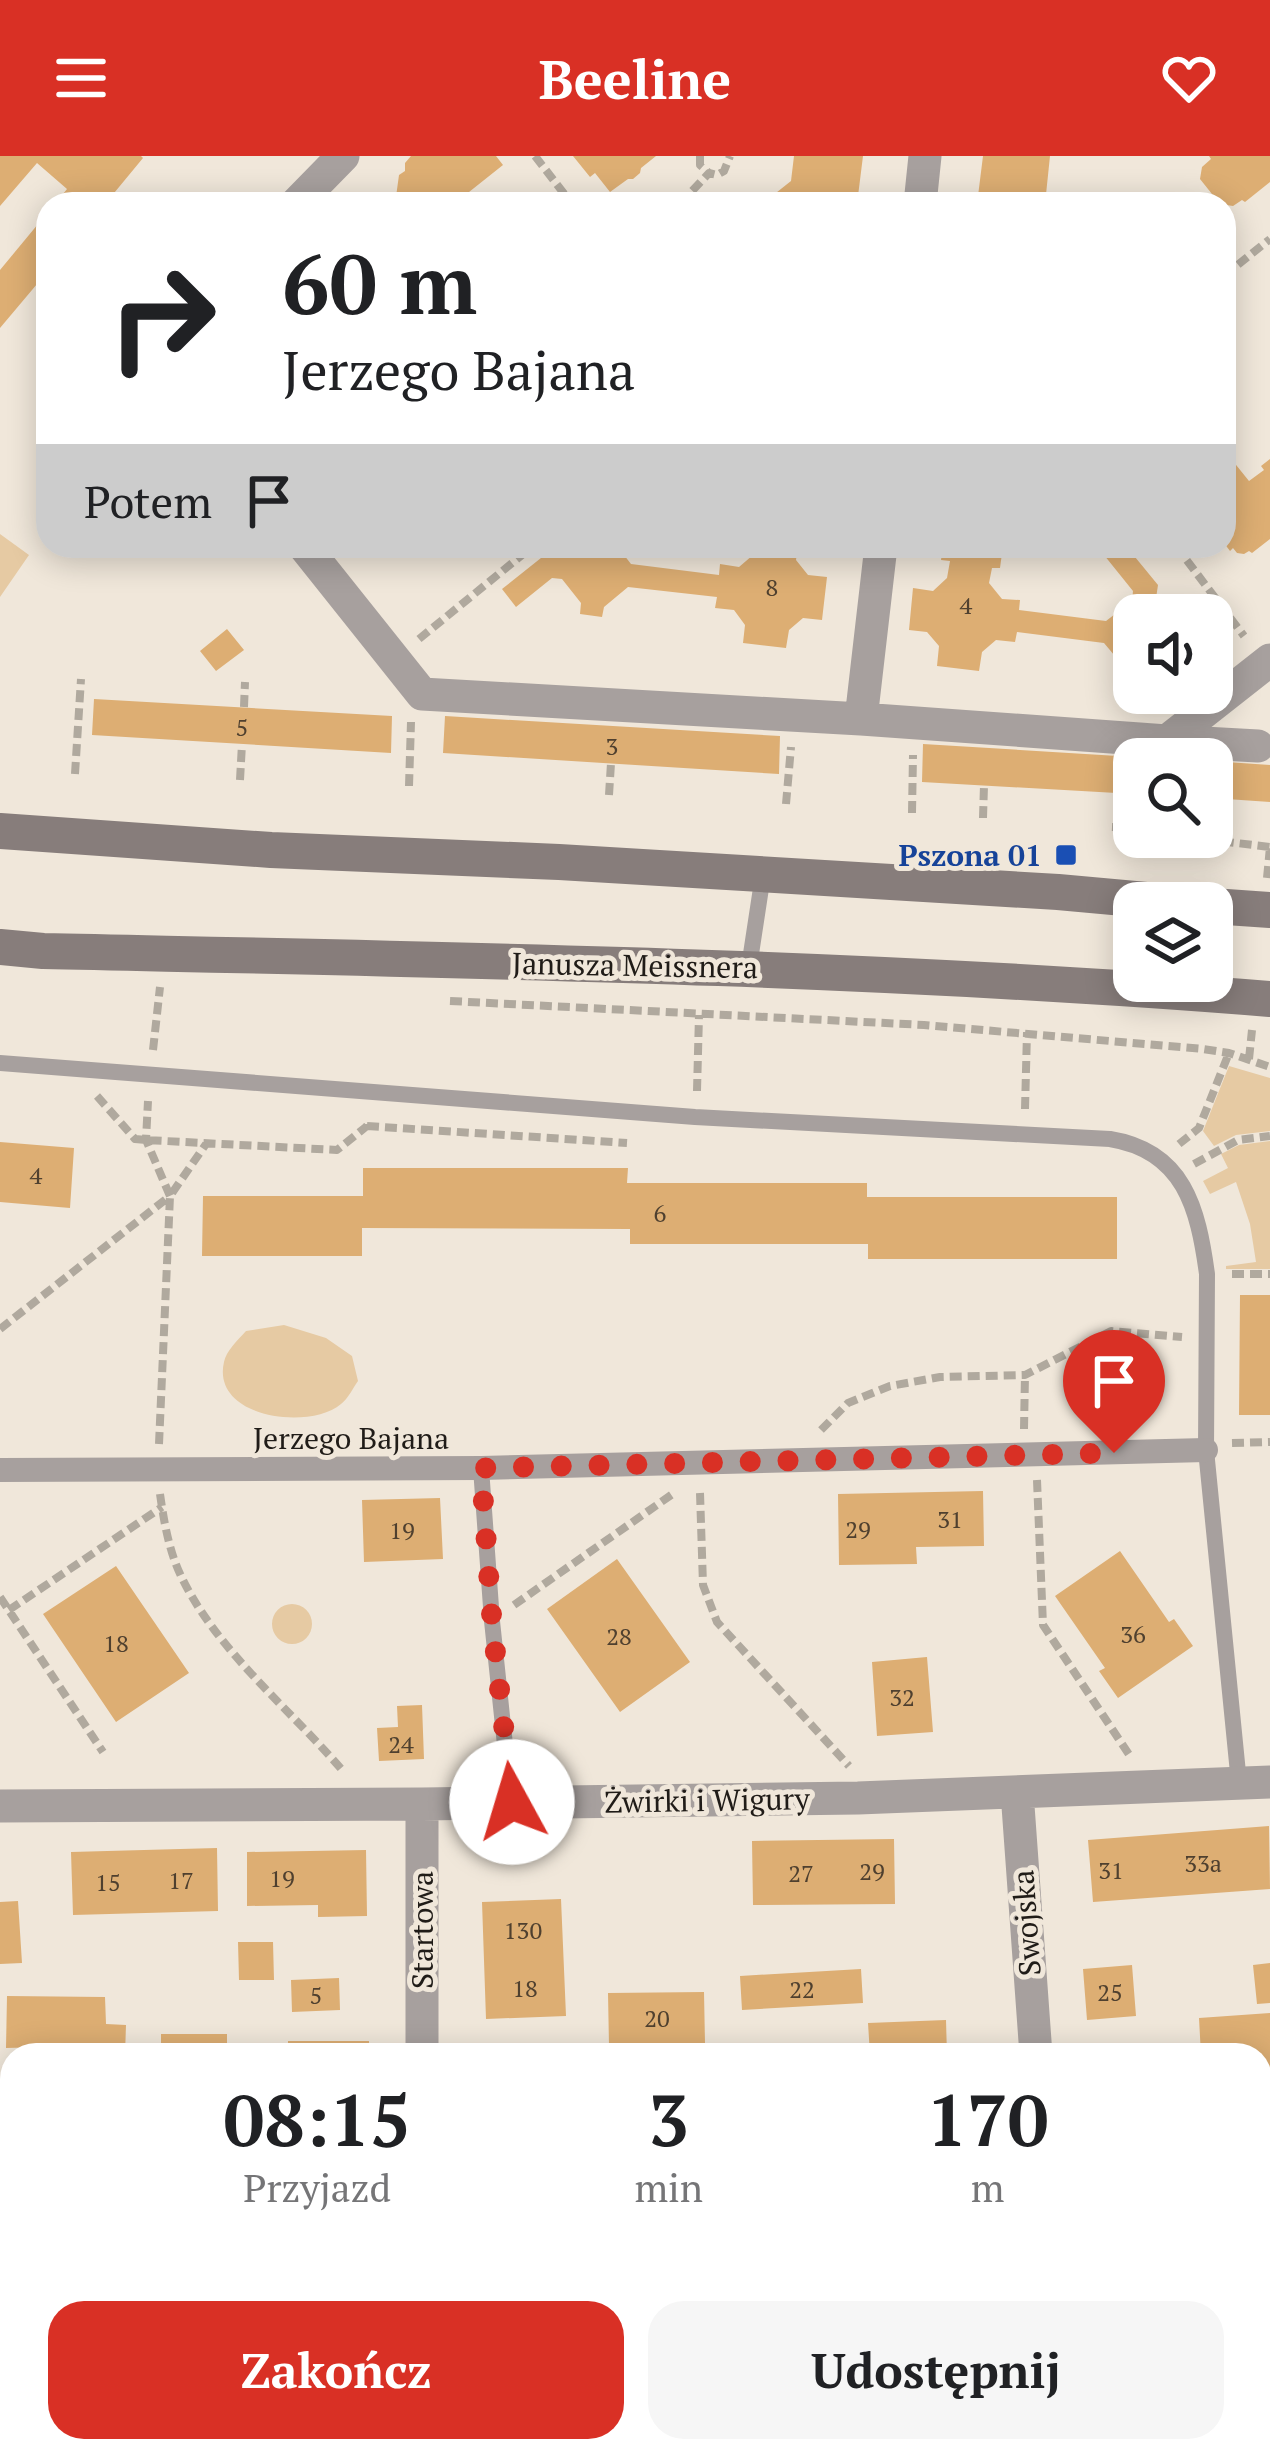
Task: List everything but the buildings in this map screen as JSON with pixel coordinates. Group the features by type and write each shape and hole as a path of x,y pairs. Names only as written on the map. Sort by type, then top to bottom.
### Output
{"main road":[{"path":"0,831 1113,898"},
{"path":"1233,902 1268,895"},
{"name":"Janusza Meissnera","path":"0,947 1037,981 1261,1011"}],"street":[{"path":"308,192 343,156"},
{"path":"921,192 925,156"},
{"path":"314,558 422,694 1125,738"},
{"path":"861,719 880,558"},
{"path":"1171,738 1268,662"},
{"path":"1233,744 1264,746"},
{"name":"Jerzego Bajana","path":"0,1470 700,1468 792,1460 1206,1450"},
{"name":"Żwirki i Wigury","path":"0,1806 858,1798 1255,1782"},
{"name":"Swojska","path":"1017,1792 1035,2043"},
{"name":"Startowa","path":"422,1804 422,2043"}],"lane":[{"path":"749,968 763,875"},
{"path":"0,1063 695,1117 1127,1142 1160,1158 1176,1174 1196,1216 1207,1274 1206,1450 1255,1782"},
{"path":"481,1468 512,1802"}],"path":[{"path":"535,156 563,192"},
{"path":"700,156 700,165 717,175 730,156"},
{"path":"691,192 709,173"},
{"path":"1236,266 1270,239"},
{"path":"394,659 518,558"},
{"path":"1186,558 1268,662"},
{"path":"75,774 81,679"},
{"path":"244,707 245,682"},
{"path":"410,786 411,717"},
{"path":"787,804 791,737"},
{"path":"240,780 242,744"},
{"path":"912,813 914,745"},
{"path":"608,795 611,763"},
{"path":"982,818 984,785"},
{"path":"1233,842 1270,847 1268,895"},
{"path":"0,1329 170,1196 146,1140 160,986"},
{"path":"441,1000 1027,1032 1228,1053 1270,1067"},
{"path":"1249,1059 1261,1011"},
{"path":"698,1065 699,1015"},
{"path":"1024,1134 1027,1032"},
{"path":"1160,1158 1199,1128 1228,1053"},
{"path":"78,1095 98,1096 135,1139 337,1150 367,1126 370,1094"},
{"path":"1176,1174 1238,1140 1270,1136"},
{"path":"1207,1274 1270,1274"},
{"path":"792,1460 848,1402 890,1386 940,1377 1025,1375 1111,1331 1208,1339"},
{"path":"1025,1375 1043,1625 1130,1753 1135,1787"},
{"path":"512,1606 700,1468"},
{"path":"700,1468 704,1585 717,1622 856,1773 858,1798"},
{"path":"8,1610 162,1507"},
{"path":"0,1597 103,1751"}],"shaded area":[{"path":"0,534 29,555 0,597"},
{"path":"1229,1066 1270,1078 1270,1131 1236,1135 1214,1146 1203,1131"},
{"path":"1270,1141 1270,1269 1226,1269 1256,1262 1250,1224 1236,1182 1210,1194 1203,1181 1228,1168 1221,1154 1239,1145"},
{"path":"284,1325 326,1338 352,1356 358,1381 341,1404 307,1417 286,1417 247,1407 232,1396 224,1381 224,1362 230,1350 246,1331"},
{"path":"292,1604 306,1610 312,1624 306,1638 292,1644 278,1638 272,1624 278,1610"}],"place":[{"name":"Pszona 01","path":"1066,855"}],"route":[{"path":"512,1802 481,1468 1114,1453"}]}
